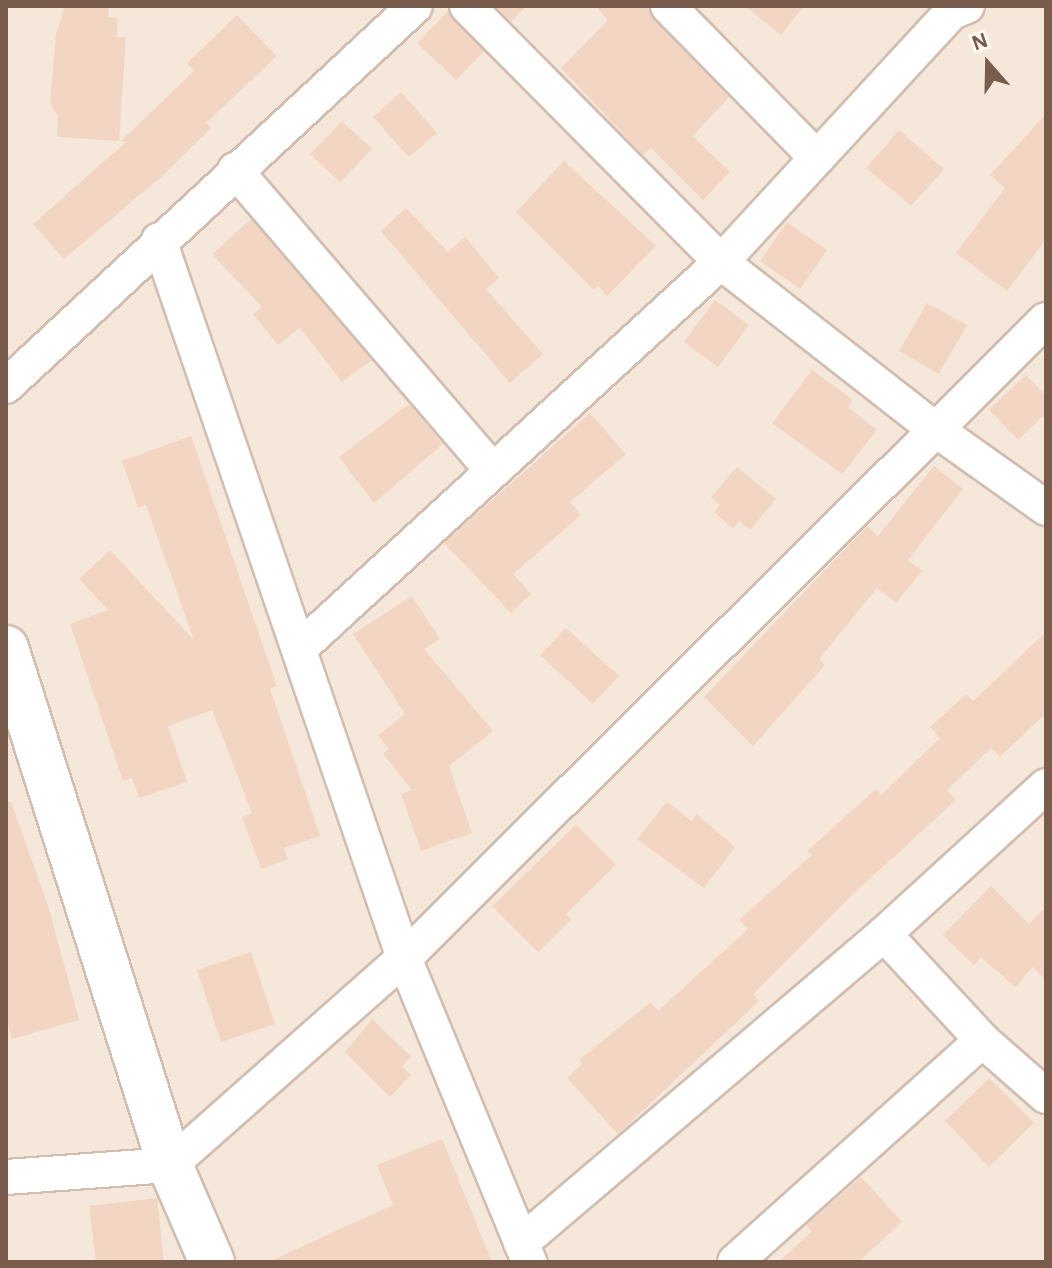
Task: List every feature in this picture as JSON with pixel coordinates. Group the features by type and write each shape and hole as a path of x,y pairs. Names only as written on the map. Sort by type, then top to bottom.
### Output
{"street":[{"path":"6,386 159,240 415,6"},
{"path":"467,6 721,262 935,429 1046,508"},
{"path":"668,6 817,158"},
{"path":"300,648 721,262 954,8"},
{"path":"235,170 493,471"},
{"path":"159,240 404,958 525,1252 1046,786"},
{"path":"6,1177 170,1165 404,958 1046,320"},
{"path":"6,648 18,722 170,1165 212,1262"},
{"path":"884,934 982,1040 1046,1096"},
{"path":"735,1262 982,1040"}],"shaded area":[{"path":"6,6 1046,6 1046,1262 6,1262"}],"building":[{"path":"65,6 109,6 108,17 118,18 116,37 126,37 119,141 57,137 58,116 50,103 56,34"},
{"path":"495,6 526,6 511,22"},
{"path":"596,6 648,6 654,20 729,97 693,136 730,172 703,200 651,148 643,155 561,68 608,20"},
{"path":"745,6 804,6 781,35"},
{"path":"448,11 484,51 456,80 417,43"},
{"path":"237,15 277,56 206,123 211,128 162,176 64,259 33,224 126,142 121,141 194,71 187,63"},
{"path":"401,92 437,133 409,157 373,117"},
{"path":"1046,114 1046,239 1007,291 956,253 1005,188 990,175"},
{"path":"342,121 372,149 340,182 310,154"},
{"path":"899,130 944,169 911,206 866,168"},
{"path":"564,161 656,246 607,296 598,286 594,290 516,212"},
{"path":"406,208 448,252 465,237 499,278 486,289 543,354 510,383 381,231"},
{"path":"251,219 372,360 342,382 300,328 278,345 253,314 262,307 212,254"},
{"path":"787,222 827,250 800,289 760,261"},
{"path":"715,300 749,325 718,367 684,342"},
{"path":"927,303 967,325 939,374 899,351"},
{"path":"812,370 853,400 848,407 877,430 842,474 772,423"},
{"path":"1026,375 1046,396 1046,413 1018,440 989,410"},
{"path":"409,404 443,444 374,503 339,457"},
{"path":"590,413 626,454 570,502 581,515 513,574 531,594 511,613 444,543"},
{"path":"191,436 277,686 270,689 320,836 284,848 288,859 261,869 242,817 252,813 212,710 168,726 187,782 139,798 132,778 123,781 70,624 108,610 79,579 110,550 194,640 146,505 138,508 122,461"},
{"path":"934,466 963,489 908,560 922,571 896,603 877,588 819,659 825,665 753,746 704,697 867,526 878,536"},
{"path":"737,467 776,499 750,530 739,521 733,529 714,512 720,505 711,497"},
{"path":"412,596 440,639 424,649 493,731 449,766 472,833 421,851 401,794 412,790 383,754 389,749 378,735 405,714 353,634"},
{"path":"566,628 619,676 593,704 540,655"},
{"path":"1046,632 1046,713 1000,757 991,748 947,790 956,800 851,896 753,994 759,1001 618,1134 567,1078 582,1064 579,1060 651,1002 658,1011 748,929 739,920 812,855 807,851 876,789 881,795 940,738 930,727 966,694 973,701"},
{"path":"6,802 11,802 48,905 79,1020 12,1039 6,1017"},
{"path":"667,802 692,821 697,814 735,847 704,888 637,839"},
{"path":"576,825 616,865 566,914 571,919 538,952 492,906"},
{"path":"991,886 1029,924 1046,907 1046,980 1033,967 1015,987 981,957 974,965 943,935"},
{"path":"251,952 275,1024 221,1042 197,970"},
{"path":"372,1019 411,1057 402,1066 411,1075 390,1097 345,1052"},
{"path":"989,1078 1034,1123 989,1167 945,1121"},
{"path":"442,1139 492,1262 268,1262 393,1205 377,1165"},
{"path":"861,1177 902,1222 858,1262 779,1262 812,1231 806,1225"},
{"path":"157,1198 164,1262 96,1262 89,1206"}]}
